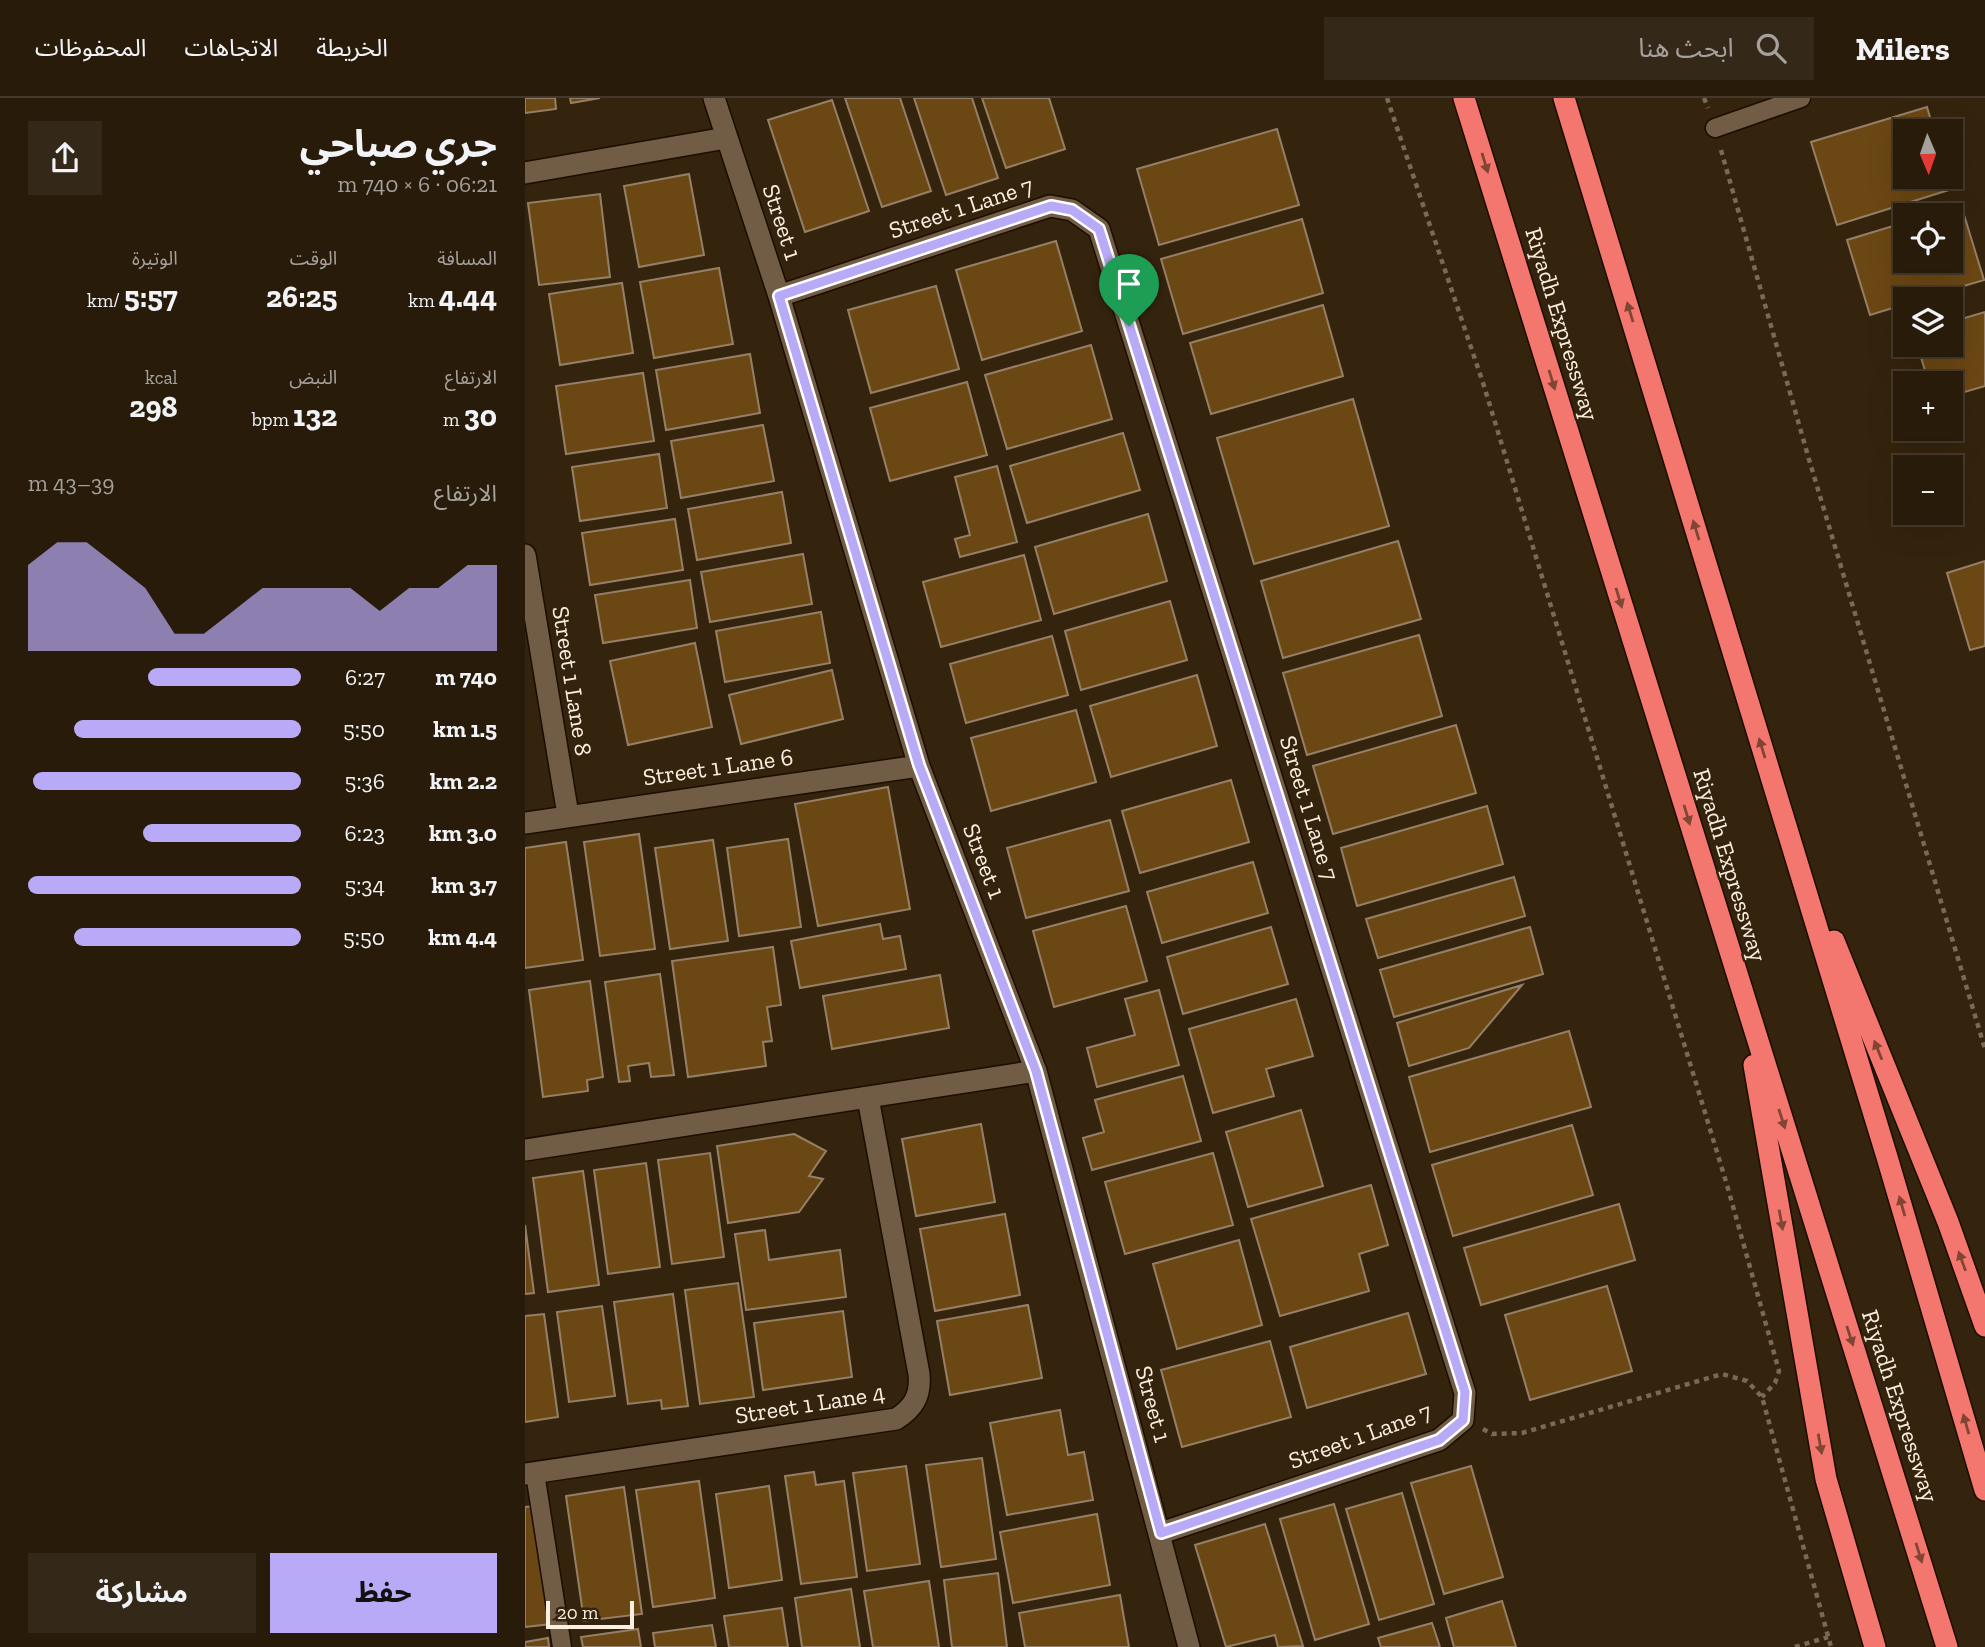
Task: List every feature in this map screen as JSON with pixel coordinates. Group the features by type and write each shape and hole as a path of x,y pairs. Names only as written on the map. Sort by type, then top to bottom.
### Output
{"highway":[{"name":"Riyadh Expressway","path":"1464,98 1947,1647"},
{"path":"1565,98 1985,1490"},
{"path":"1782,813 1948,1222 1985,1326"},
{"path":"1739,984 1826,1479 1875,1647"}],"street":[{"name":"Street 1","path":"714,98 779,296 919,765 1036,1071 1161,1533 1189,1647"},
{"path":"525,173 726,138"},
{"name":"Street 1 Lane 7","path":"779,296 1051,206 1072,210 1099,229 1465,1392 1463,1420 1439,1440 1161,1533"},
{"name":"Street 1 Lane 8","path":"525,555 568,815"},
{"name":"Street 1 Lane 6","path":"525,823 919,765"},
{"path":"525,1150 1036,1071"},
{"name":"Street 1 Lane 4","path":"530,1473 896,1419 908,1412 916,1401 920,1387 919,1374 868,1098"}],"lane":[{"path":"1714,128 1801,98"},
{"path":"530,1473 562,1647"}],"path":[{"path":"1387,98 1484,386 1727,1185 1779,1371 1775,1383 1762,1397"},
{"path":"1705,98 1808,456 1985,1049"},
{"path":"1463,1420 1492,1434 1522,1433 1722,1374 1747,1381 1762,1397 1831,1647"},
{"path":"1795,1647 1828,1637"}],"building":[{"path":"525,98 555,98 556,109 525,113"},
{"path":"570,98 600,98 571,103"},
{"path":"845,98 900,98 931,191 882,207"},
{"path":"914,98 972,98 998,178 946,195"},
{"path":"982,98 1049,98 1065,149 1006,168"},
{"path":"832,100 869,211 805,232 768,120"},
{"path":"1927,107 1930,119 1893,119 1893,189 1952,189 1907,203 1893,203 1893,207 1837,225 1811,142"},
{"path":"1277,129 1299,205 1159,245 1137,169"},
{"path":"689,174 704,255 639,267 624,186"},
{"path":"600,194 610,277 539,285 528,203"},
{"path":"1963,212 1984,280 1960,287 1893,287 1893,308 1870,315 1847,240 1893,226 1893,273 1963,273"},
{"path":"1302,219 1323,293 1183,334 1161,259"},
{"path":"1056,241 1082,331 982,360 956,270"},
{"path":"719,268 733,344 654,358 640,282"},
{"path":"622,283 633,353 560,365 549,294"},
{"path":"936,286 959,369 871,393 848,310"},
{"path":"1323,305 1343,376 1211,414 1190,343"},
{"path":"1985,312 1985,386 1963,392 1963,371 1925,371 1921,357 1963,357 1963,318"},
{"path":"1091,345 1112,419 1007,449 985,375"},
{"path":"750,354 760,413 666,430 656,370"},
{"path":"643,373 654,441 566,454 556,386"},
{"path":"967,382 987,455 890,481 870,408"},
{"path":"1353,399 1389,526 1254,564 1217,438"},
{"path":"763,425 774,481 681,498 671,441"},
{"path":"1123,433 1140,490 1027,523 1010,466"},
{"path":"659,454 667,508 580,521 572,467"},
{"path":"997,466 1017,542 960,557 955,539 970,535 955,477"},
{"path":"782,492 791,543 697,560 688,509"},
{"path":"1148,514 1167,581 1054,614 1035,547"},
{"path":"675,519 683,570 590,585 582,533"},
{"path":"1398,541 1421,619 1283,658 1261,581"},
{"path":"803,554 812,604 710,622 701,572"},
{"path":"1024,555 1041,620 941,647 923,582"},
{"path":"1985,561 1985,646 1970,650 1947,573"},
{"path":"690,580 697,628 603,643 595,595"},
{"path":"1170,601 1187,660 1081,690 1065,631"},
{"path":"821,612 830,663 725,682 716,631"},
{"path":"1419,635 1442,716 1307,755 1283,673"},
{"path":"1052,636 1068,695 966,723 950,664"},
{"path":"695,643 712,727 628,745 610,661"},
{"path":"832,670 843,719 741,744 729,695"},
{"path":"1197,675 1217,746 1111,777 1090,706"},
{"path":"1076,710 1096,782 991,811 971,738"},
{"path":"1456,725 1476,793 1333,834 1313,766"},
{"path":"1231,780 1249,842 1140,873 1122,811"},
{"path":"888,787 910,909 818,926 795,804"},
{"path":"1487,806 1503,864 1357,906 1341,848"},
{"path":"1110,820 1129,891 1026,918 1007,848"},
{"path":"639,834 655,949 600,956 584,842"},
{"path":"788,839 801,927 739,936 727,848"},
{"path":"713,840 728,941 670,949 655,848"},
{"path":"566,842 583,960 525,968 525,848"},
{"path":"1253,862 1268,913 1162,943 1147,892"},
{"path":"1514,877 1525,916 1378,958 1366,919"},
{"path":"1126,906 1147,981 1054,1007 1033,931"},
{"path":"880,924 883,939 900,936 906,969 800,988 791,941"},
{"path":"1271,927 1288,984 1183,1014 1167,957"},
{"path":"1530,927 1543,974 1394,1017 1380,970"},
{"path":"773,947 781,1005 767,1007 772,1041 763,1042 766,1066 688,1077 672,961"},
{"path":"660,974 674,1075 651,1077 649,1063 628,1066 630,1081 619,1082 605,982"},
{"path":"940,975 949,1028 832,1049 823,996"},
{"path":"590,981 603,1077 587,1080 588,1091 543,1097 529,990"},
{"path":"1522,985 1469,1048 1409,1066 1397,1023"},
{"path":"1159,990 1179,1065 1097,1087 1087,1048 1135,1035 1125,999"},
{"path":"1296,999 1313,1056 1266,1069 1274,1096 1213,1113 1189,1029"},
{"path":"1569,1031 1591,1107 1430,1152 1409,1077"},
{"path":"1183,1076 1201,1141 1092,1170 1083,1138 1104,1132 1095,1100"},
{"path":"1301,1110 1323,1186 1248,1207 1226,1132"},
{"path":"981,1124 995,1202 916,1216 902,1139"},
{"path":"1572,1125 1593,1195 1453,1236 1432,1165"},
{"path":"794,1134 826,1151 809,1176 823,1179 799,1212 728,1223 717,1146"},
{"path":"710,1153 724,1257 672,1264 658,1160"},
{"path":"1213,1153 1233,1225 1125,1254 1105,1182"},
{"path":"646,1163 660,1267 608,1274 594,1170"},
{"path":"583,1171 599,1285 548,1292 533,1178"},
{"path":"1371,1185 1388,1245 1359,1254 1369,1291 1280,1316 1251,1219"},
{"path":"1619,1204 1635,1260 1481,1305 1464,1248"},
{"path":"1005,1214 1020,1295 935,1311 920,1229"},
{"path":"525,1225 534,1293 525,1294"},
{"path":"765,1230 769,1260 840,1250 846,1297 746,1310 735,1234"},
{"path":"1239,1240 1262,1325 1177,1349 1153,1264"},
{"path":"738,1283 754,1397 700,1404 685,1290"},
{"path":"1607,1286 1632,1371 1530,1400 1505,1315"},
{"path":"673,1294 688,1406 662,1409 661,1400 628,1404 614,1302"},
{"path":"1028,1305 1042,1378 950,1395 937,1321"},
{"path":"602,1306 615,1396 569,1402 557,1312"},
{"path":"843,1311 852,1377 763,1390 754,1323"},
{"path":"1408,1313 1426,1374 1307,1408 1290,1347"},
{"path":"544,1314 558,1417 525,1422 525,1316"},
{"path":"1270,1341 1291,1417 1182,1447 1161,1370"},
{"path":"1060,1410 1068,1455 1084,1452 1093,1500 1007,1515 990,1423"},
{"path":"982,1458 996,1559 941,1567 926,1465"},
{"path":"906,1466 920,1564 867,1571 853,1473"},
{"path":"1471,1466 1503,1577 1444,1594 1411,1483"},
{"path":"814,1472 816,1485 844,1481 857,1577 801,1584 785,1476"},
{"path":"699,1481 715,1598 653,1607 636,1490"},
{"path":"769,1486 782,1580 729,1588 716,1494"},
{"path":"624,1487 642,1614 584,1621 566,1496"},
{"path":"1402,1493 1434,1604 1379,1620 1346,1509"},
{"path":"1334,1504 1369,1624 1315,1640 1280,1519"},
{"path":"535,1506 551,1624 525,1627 525,1507"},
{"path":"1097,1514 1110,1585 1013,1603 1000,1532"},
{"path":"1265,1524 1303,1646 1278,1647 1275,1635 1226,1647 1195,1545"},
{"path":"998,1573 1007,1647 952,1647 944,1580"},
{"path":"929,1581 939,1647 873,1647 864,1591"},
{"path":"851,1589 860,1647 802,1647 795,1598"},
{"path":"1120,1595 1129,1647 1025,1647 1019,1613"},
{"path":"1502,1601 1516,1647 1454,1647 1446,1618"},
{"path":"782,1608 788,1647 729,1647 724,1616"},
{"path":"1432,1623 1440,1647 1381,1647 1378,1638"},
{"path":"712,1625 716,1647 655,1647 653,1633"},
{"path":"638,1629 641,1647 583,1647 581,1637"},
{"path":"548,1638 549,1647 525,1647 525,1642"}],"route":[{"path":"1051,206 1072,210 1099,229 1129,326 1465,1392 1463,1420 1439,1440 1161,1533 1036,1071 919,765 779,296 1051,206"}]}
